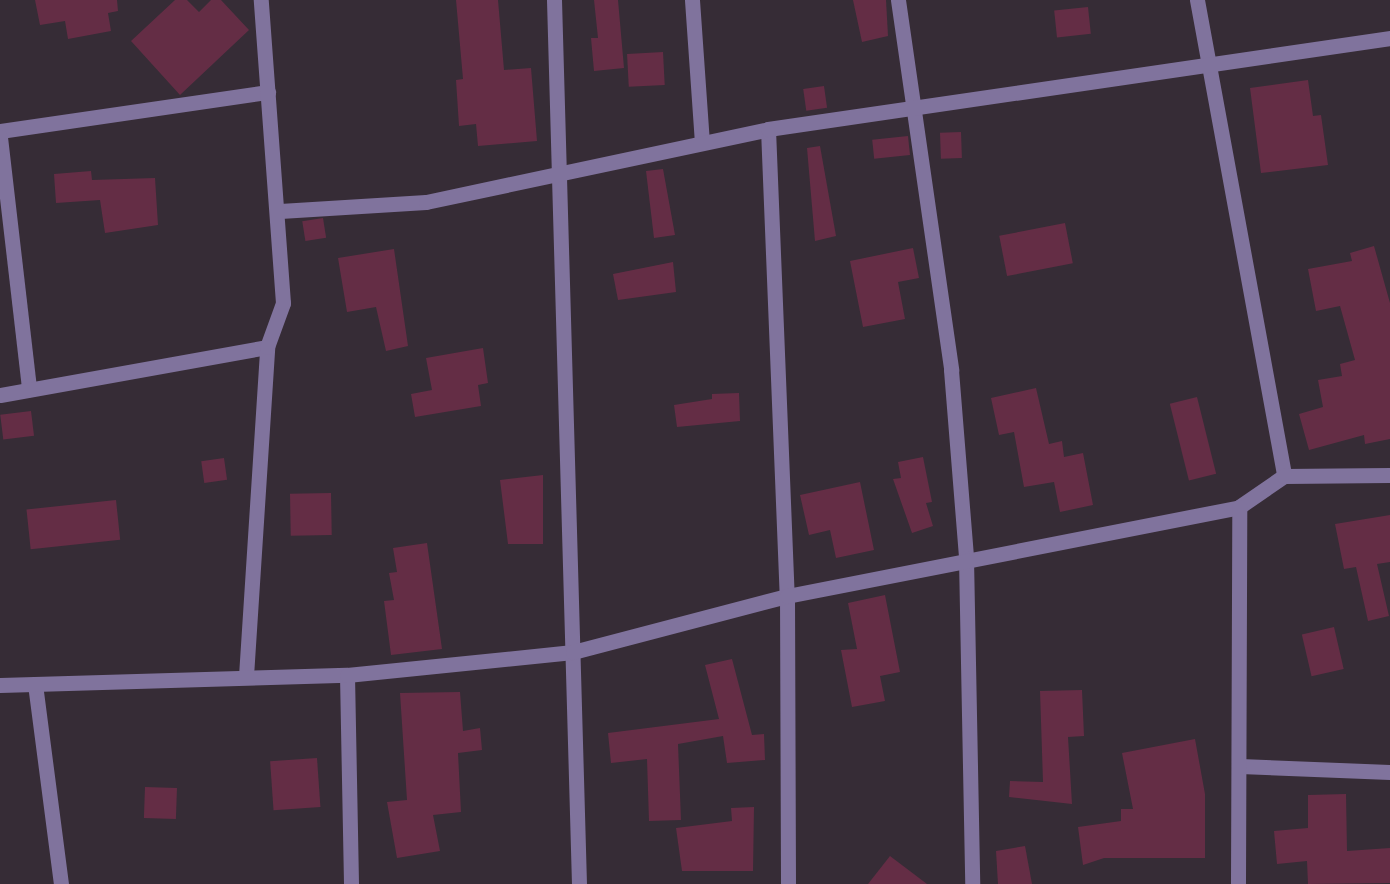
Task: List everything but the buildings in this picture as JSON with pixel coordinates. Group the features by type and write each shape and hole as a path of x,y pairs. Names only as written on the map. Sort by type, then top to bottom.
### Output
{"street":[{"path":"246,676 267,347 283,303 280,211 261,0"},
{"path":"554,0 561,172 579,884"},
{"path":"692,0 702,142"},
{"path":"898,0 951,370 966,558 972,884"},
{"path":"1197,0 1284,476"},
{"path":"280,211 426,202 768,129 914,110 1390,38"},
{"path":"0,131 268,92"},
{"path":"768,129 787,596 788,884"},
{"path":"0,137 29,389"},
{"path":"0,394 267,347"},
{"path":"0,685 246,676 347,675 573,652 787,596 966,558 1239,507 1284,476 1390,475"},
{"path":"1238,884 1239,507"},
{"path":"347,675 351,884"},
{"path":"35,684 61,884"},
{"path":"1239,766 1390,772"}]}
